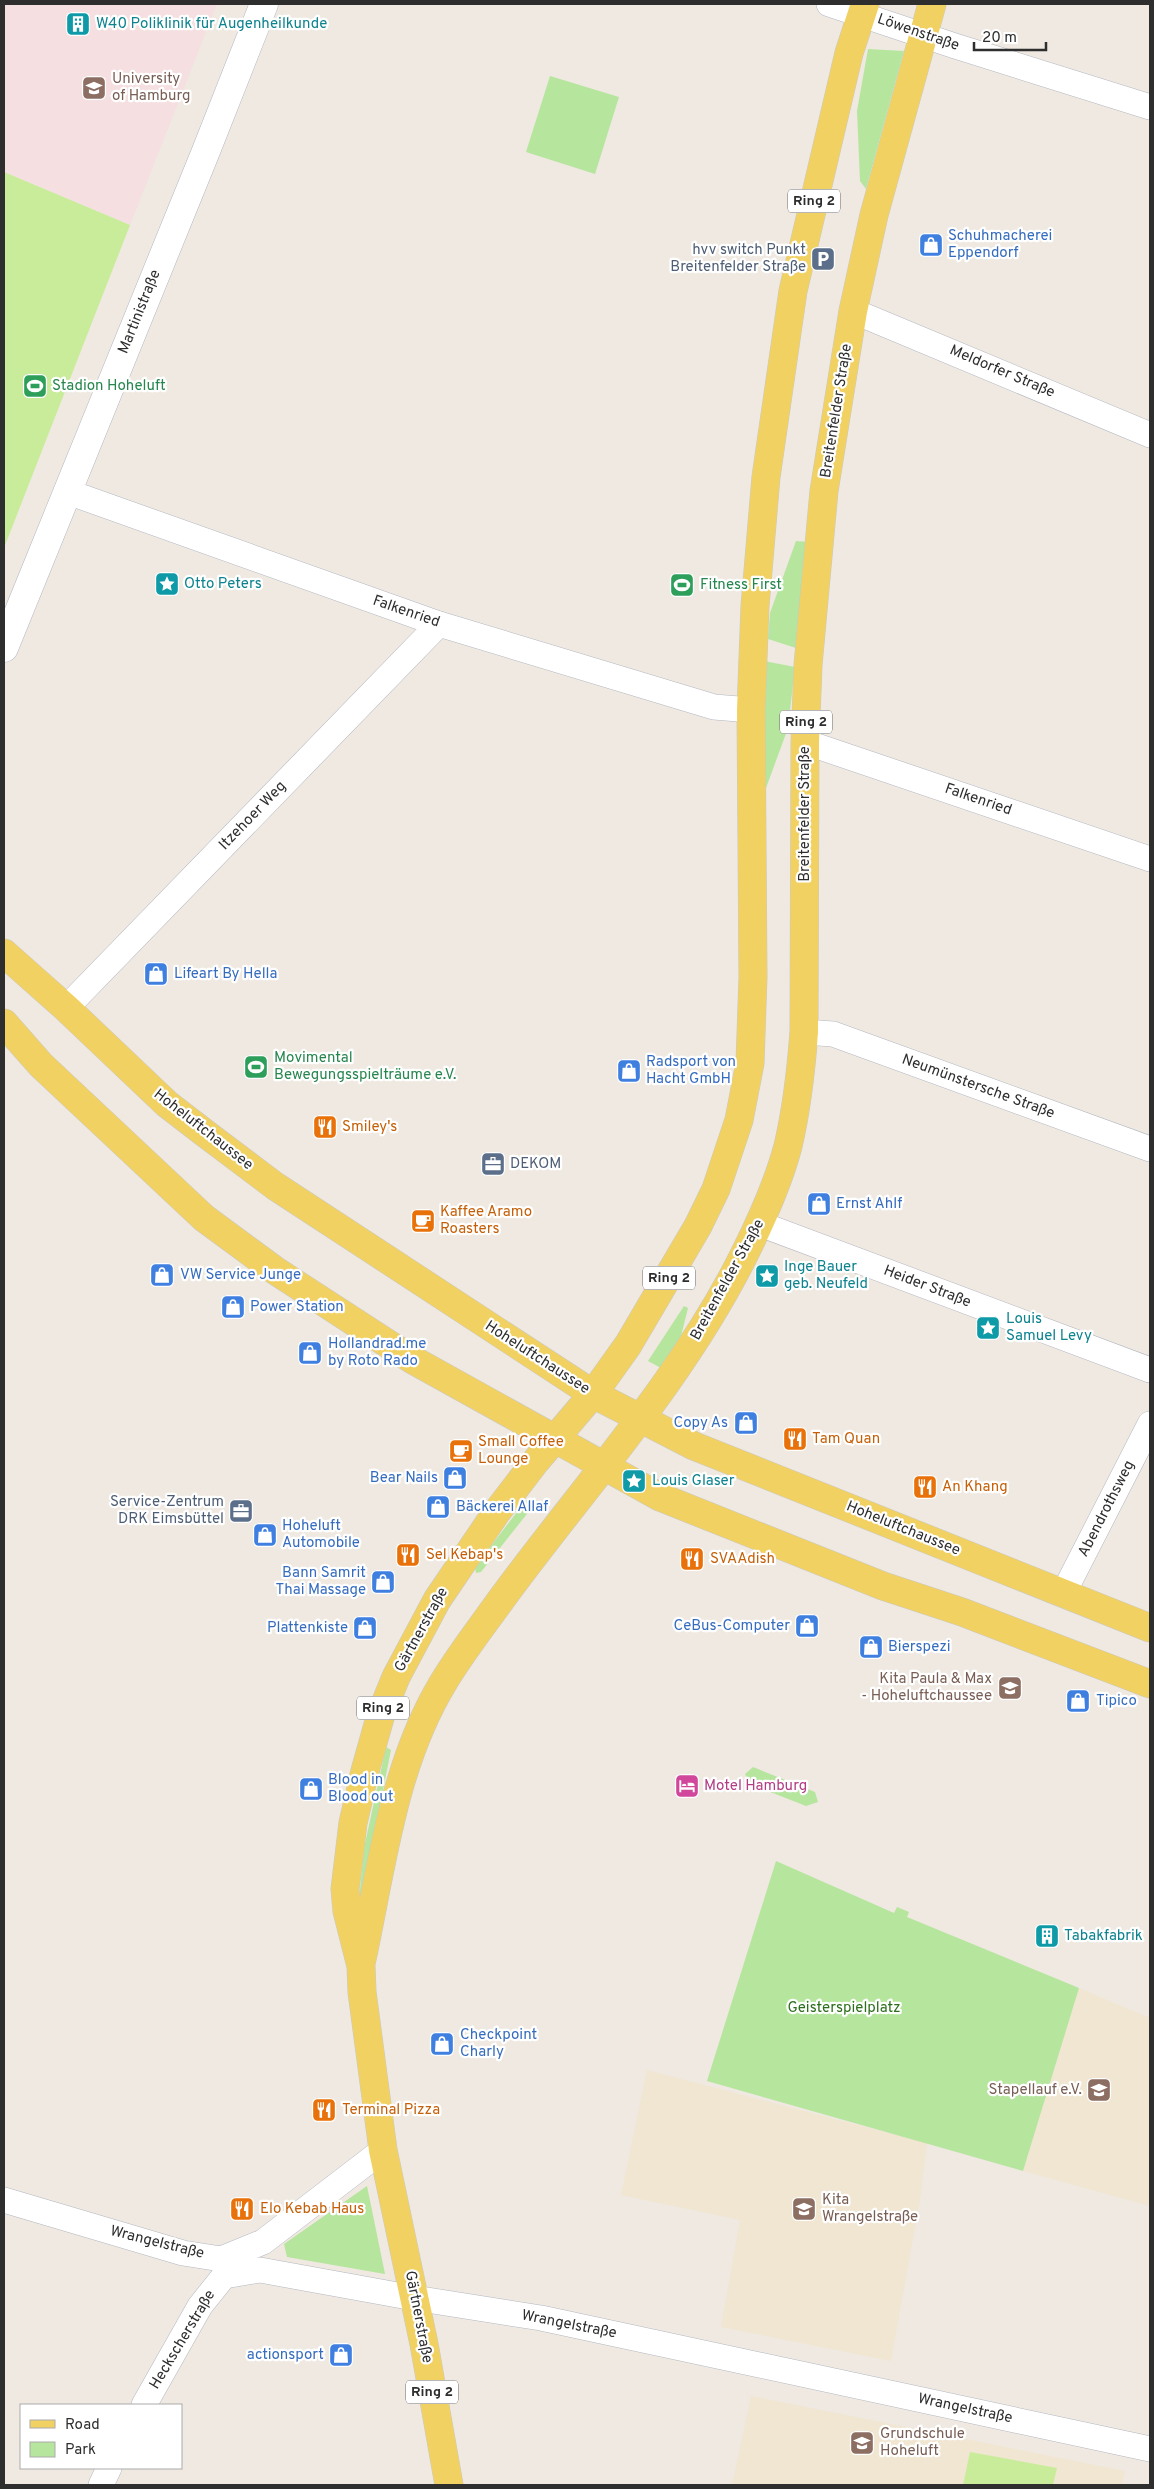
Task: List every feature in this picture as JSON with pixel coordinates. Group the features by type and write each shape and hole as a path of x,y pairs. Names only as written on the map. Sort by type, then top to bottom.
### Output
{"main road":[{"name":"Breitenfelder Straße","path":"642,1418 706,1323 760,1224 787,1148 800,1084 804,1032 805,742 808,665 824,491 853,311 874,215 932,4"},
{"name":"Ring 2","path":"593,1394 628,1345 698,1226 719,1180 739,1120 750,1063 753,977 751,710 755,606 766,477 793,291 849,54 863,9"},
{"name":"Hoheluftchaussee","path":"4,953 66,1008 167,1104 275,1186 593,1394 694,1446 1150,1628"},
{"path":"4,1023 41,1065 204,1218 246,1250 413,1360 660,1497 883,1586 962,1612 1150,1684"},
{"name":"Gärtnerstraße","path":"449,2485 414,2298 383,2150 362,1992 361,1966 347,1911 345,1889 353,1823 381,1714 411,1645 436,1600 518,1484 593,1394"},
{"name":"Gärtnerstraße","path":"361,1966 400,1780 423,1721 442,1684 466,1649 549,1536 642,1418"}],"street":[{"name":"Martinistraße","path":"4,648 264,4"},
{"name":"Löwenstraße","path":"829,4 863,9 924,36 1150,106"},
{"name":"Meldorfer Straße","path":"853,311 884,322 1150,435"},
{"name":"Falkenried","path":"68,492 439,624 714,707 751,710"},
{"name":"Itzehoer Weg","path":"66,1008 439,624"},
{"name":"Falkenried","path":"805,742 1150,859"},
{"name":"Neumünstersche Straße","path":"804,1032 833,1034 1150,1149"},
{"name":"Heider Straße","path":"760,1224 1150,1370"},
{"name":"Abendrothsweg","path":"1063,1594 1150,1424"},
{"path":"222,2268 263,2242 383,2150"},
{"name":"Wrangelstraße","path":"4,2200 183,2253 222,2268 260,2270 414,2298 540,2318 1150,2449"},
{"name":"Heckscherstraße","path":"145,2404 222,2268"},
{"path":"101,2485 109,2469"}],"shaded area":[{"name":"University of Hamburg","path":"4,4 217,4 130,225 4,172"},
{"name":"Stapellauf e.V.","path":"1079,1988 1150,2018 1150,2206 1023,2171"},
{"name":"Kita Wrangelstraße","path":"647,2070 927,2143 920,2199 891,2361 721,2327 740,2220 621,2195"},
{"name":"Grundschule Hoheluft","path":"751,2396 1125,2471 1122,2485 732,2485"}],"green space":[{"path":"868,49 904,51 866,189 860,181 857,111"},
{"path":"550,76 619,97 595,174 526,152"},
{"name":"Stadion Hoheluft","path":"4,172 130,225 4,548"},
{"path":"796,541 808,542 796,648 768,639 770,613"},
{"path":"764,661 795,667 788,728 766,788 762,786"},
{"path":"684,1306 688,1308 681,1336 661,1368 648,1361"},
{"path":"526,1500 534,1505 481,1572 476,1573 475,1567"},
{"path":"386,1747 391,1750 357,1920 364,1848"},
{"path":"753,1767 815,1792 818,1802 806,1806 750,1784 745,1774"},
{"name":"Geisterspielplatz","path":"776,1861 894,1913 897,1907 909,1912 907,1917 1079,1988 1023,2171 707,2081"},
{"path":"367,2186 385,2274 287,2257 284,2244"},
{"path":"970,2452 1057,2468 1053,2485 963,2485"}],"place":[{"name":"W40 Poliklinik für Augenheilkunde","path":"78,24"},
{"name":"University of Hamburg","path":"94,88"},
{"name":"Schuhmacherei Eppendorf","path":"931,245"},
{"name":"hvv switch Punkt Breitenfelder Straße","path":"823,259"},
{"name":"Stadion Hoheluft","path":"35,386"},
{"name":"Otto Peters","path":"167,584"},
{"name":"Fitness First","path":"682,585"},
{"name":"Lifeart By Hella","path":"156,974"},
{"name":"Movimental Bewegungsspielträume e.V.","path":"256,1067"},
{"name":"Radsport von Hacht GmbH","path":"629,1071"},
{"name":"Smiley's","path":"325,1127"},
{"name":"DEKOM","path":"493,1164"},
{"name":"Ernst Ahlf","path":"819,1204"},
{"name":"Kaffee Aramo Roasters","path":"423,1221"},
{"name":"VW Service Junge","path":"162,1275"},
{"name":"Inge Bauer geb. Neufeld","path":"767,1276"},
{"name":"Power Station","path":"233,1307"},
{"name":"Louis Samuel Levy","path":"988,1328"},
{"name":"Hollandrad.me by Roto Rado","path":"310,1353"},
{"name":"Copy As","path":"746,1423"},
{"name":"Tam Quan","path":"795,1439"},
{"name":"Small Coffee Lounge","path":"461,1451"},
{"name":"Bear Nails","path":"455,1478"},
{"name":"Louis Glaser","path":"634,1481"},
{"name":"An Khang","path":"925,1487"},
{"name":"Bäckerei Allaf","path":"438,1507"},
{"name":"Service-Zentrum DRK Eimsbüttel","path":"241,1511"},
{"name":"Hoheluft Automobile","path":"265,1535"},
{"name":"Sel Kebap's","path":"408,1555"},
{"name":"SVAAdish","path":"692,1559"},
{"name":"Bann Samrit Thai Massage","path":"383,1582"},
{"name":"CeBus-Computer","path":"807,1626"},
{"name":"Plattenkiste","path":"365,1628"},
{"name":"Bierspezi","path":"871,1647"},
{"name":"Kita Paula & Max - Hoheluftchaussee","path":"1010,1688"},
{"name":"Tipico","path":"1078,1701"},
{"name":"Motel Hamburg","path":"687,1786"},
{"name":"Blood in Blood out","path":"311,1789"},
{"name":"Tabakfabrik","path":"1047,1936"},
{"name":"Checkpoint Charly","path":"442,2044"},
{"name":"Stapellauf e.V.","path":"1099,2090"},
{"name":"Terminal Pizza","path":"324,2110"},
{"name":"Elo Kebab Haus","path":"242,2209"},
{"name":"Kita Wrangelstraße","path":"804,2209"},
{"name":"actionsport","path":"341,2355"},
{"name":"Grundschule Hoheluft","path":"862,2443"}]}
